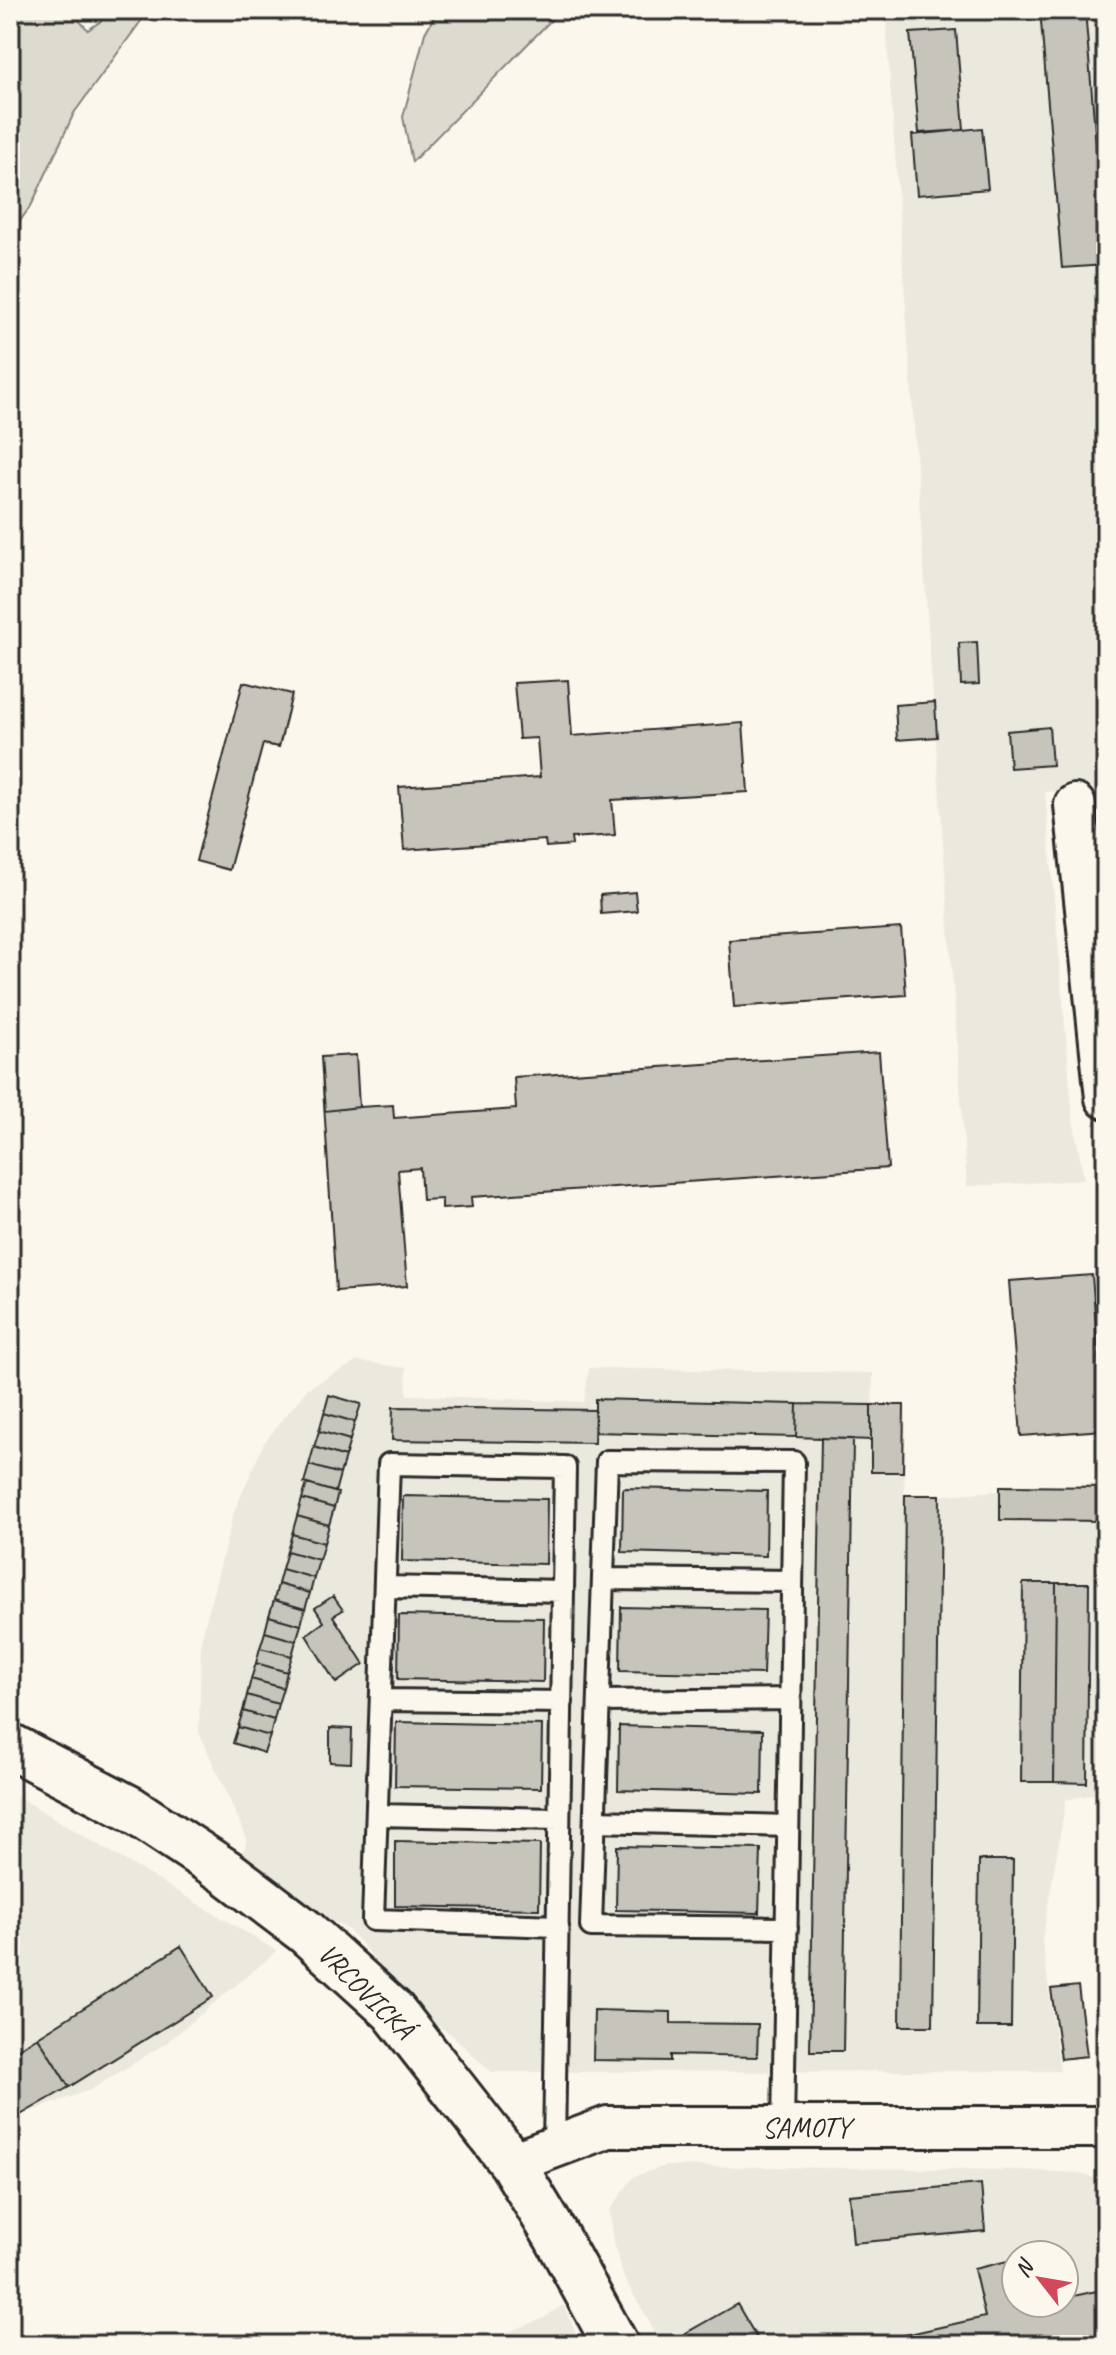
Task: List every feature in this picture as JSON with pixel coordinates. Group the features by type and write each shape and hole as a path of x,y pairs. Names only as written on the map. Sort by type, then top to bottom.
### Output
{"street":[{"path":"1075,805 1106,1098"},
{"name":"VRCOVICKÁ","path":"10,1746 131,1809 228,1873 306,1932 393,2011 512,2163 616,2345"},
{"name":"SAMOTY","path":"512,2163 608,2127 1106,2127"}],"lane":[{"path":"783,2127 787,1928 794,1462 607,1461 591,1926 787,1928"},
{"path":"554,2147 558,1926 559,1819 562,1702 565,1467 389,1464 373,1920 558,1926"},
{"path":"603,1579 792,1581"},
{"path":"385,1587 563,1591"},
{"path":"599,1701 790,1699"},
{"path":"381,1700 562,1702"},
{"path":"377,1815 559,1819"},
{"path":"595,1821 788,1826"}],"shaded area":[{"path":"10,10 78,10 74,15 88,30 117,10 149,10 74,113 32,204 10,235"},
{"path":"438,10 561,10 412,162 403,117 425,33"},
{"path":"885,10 1106,10 1106,829 1102,788 1045,792 1073,1119 1084,1180 967,1186"},
{"path":"358,1361 406,1368 407,1395 584,1402 589,1368 873,1373 872,1409 906,1408 904,1498 1106,1483 1106,1791 1066,1800 1042,1940 1060,2071 491,2072 452,2035 428,2019 349,1930 301,1904 242,1858 247,1839 199,1732 201,1640 234,1512 264,1443 308,1388"},
{"path":"10,1792 277,1951 166,2043 92,2089 10,2119"},
{"path":"666,2166 1077,2173 1106,2181 1106,2345 658,2345 650,2323 624,2278 614,2245 610,2210 634,2176"},
{"path":"563,2305 582,2345 474,2345 542,2319"}],"building":[{"path":"906,10 971,10 907,15"},
{"path":"1040,10 1085,10 1106,265 1062,268"},
{"path":"956,30 964,130 919,133 910,33"},
{"path":"982,128 988,189 917,195 912,135"},
{"path":"977,642 979,684 961,685 959,643"},
{"path":"568,680 572,736 743,723 748,792 612,800 615,835 571,838 572,845 546,847 545,840 404,850 399,787 540,777 537,738 519,739 514,683"},
{"path":"243,682 292,694 279,747 263,744 229,870 196,861"},
{"path":"935,702 937,737 897,740 895,705"},
{"path":"1049,727 1052,765 1010,768 1007,731"},
{"path":"635,892 637,911 601,914 600,895"},
{"path":"901,928 906,995 734,1007 729,940"},
{"path":"879,1052 888,1168 471,1197 472,1207 442,1209 442,1199 422,1200 420,1168 398,1170 407,1286 336,1291 321,1057 356,1055 359,1107 393,1105 394,1118 516,1109 514,1077"},
{"path":"356,1055 359,1107 325,1111 321,1057"},
{"path":"1092,1275 1104,1430 1021,1436 1009,1281"},
{"path":"329,1395 361,1404 355,1422 324,1413"},
{"path":"595,1399 797,1404 796,1437 595,1432"},
{"path":"797,1404 871,1405 871,1440 796,1437"},
{"path":"871,1405 904,1405 903,1472 871,1472"},
{"path":"393,1407 595,1410 594,1443 392,1440"},
{"path":"324,1413 355,1422 350,1440 319,1431"},
{"path":"319,1431 350,1440 345,1457 314,1447"},
{"path":"821,1438 853,1439 843,2051 810,2051"},
{"path":"314,1447 345,1457 340,1474 309,1465"},
{"path":"309,1465 340,1474 335,1492 304,1483"},
{"path":"307,1484 338,1493 334,1508 302,1499"},
{"path":"1000,1486 1106,1487 1106,1521 1000,1520"},
{"path":"623,1488 767,1491 766,1556 622,1552"},
{"path":"905,1495 940,1495 933,2026 900,2026"},
{"path":"403,1496 547,1499 546,1564 402,1561"},
{"path":"302,1499 334,1508 329,1525 297,1516"},
{"path":"297,1516 329,1525 324,1543 292,1534"},
{"path":"292,1534 324,1543 319,1560 287,1551"},
{"path":"287,1551 319,1560 314,1578 282,1569"},
{"path":"282,1569 314,1578 310,1593 278,1584"},
{"path":"1023,1583 1056,1583 1054,1782 1021,1782"},
{"path":"1056,1583 1089,1583 1087,1783 1054,1782"},
{"path":"278,1584 310,1593 305,1609 274,1600"},
{"path":"333,1596 343,1610 333,1616 364,1664 336,1683 306,1635 324,1622 315,1608"},
{"path":"274,1600 305,1609 301,1625 269,1616"},
{"path":"621,1607 765,1610 763,1674 620,1671"},
{"path":"399,1615 544,1618 543,1682 398,1679"},
{"path":"269,1616 301,1625 296,1641 265,1632"},
{"path":"265,1632 296,1641 292,1656 260,1648"},
{"path":"260,1648 292,1656 287,1672 256,1663"},
{"path":"256,1663 287,1672 283,1688 251,1679"},
{"path":"251,1679 283,1688 278,1704 247,1695"},
{"path":"247,1695 278,1704 274,1720 243,1711"},
{"path":"243,1711 274,1720 270,1736 238,1727"},
{"path":"396,1722 542,1725 541,1788 395,1786"},
{"path":"619,1726 763,1730 762,1794 618,1790"},
{"path":"238,1727 270,1736 264,1753 233,1743"},
{"path":"330,1728 352,1729 351,1763 330,1762"},
{"path":"395,1841 540,1844 539,1909 395,1906"},
{"path":"617,1846 761,1849 759,1913 616,1910"},
{"path":"979,1860 1013,1860 1011,2027 977,2027"},
{"path":"181,1946 213,1997 69,2087 38,2037"},
{"path":"1078,1986 1087,2056 1061,2059 1051,1989"},
{"path":"594,2010 671,2012 671,2023 758,2024 757,2057 670,2055 670,2061 593,2060"},
{"path":"38,2037 69,2087 17,2117 10,2107 10,2054"},
{"path":"981,2184 985,2231 853,2243 849,2195"},
{"path":"1000,2263 1000,2319 1080,2319 1080,2295 1106,2289 1106,2345 861,2345 985,2317 974,2269"},
{"path":"737,2304 761,2345 683,2345 679,2337"}]}
